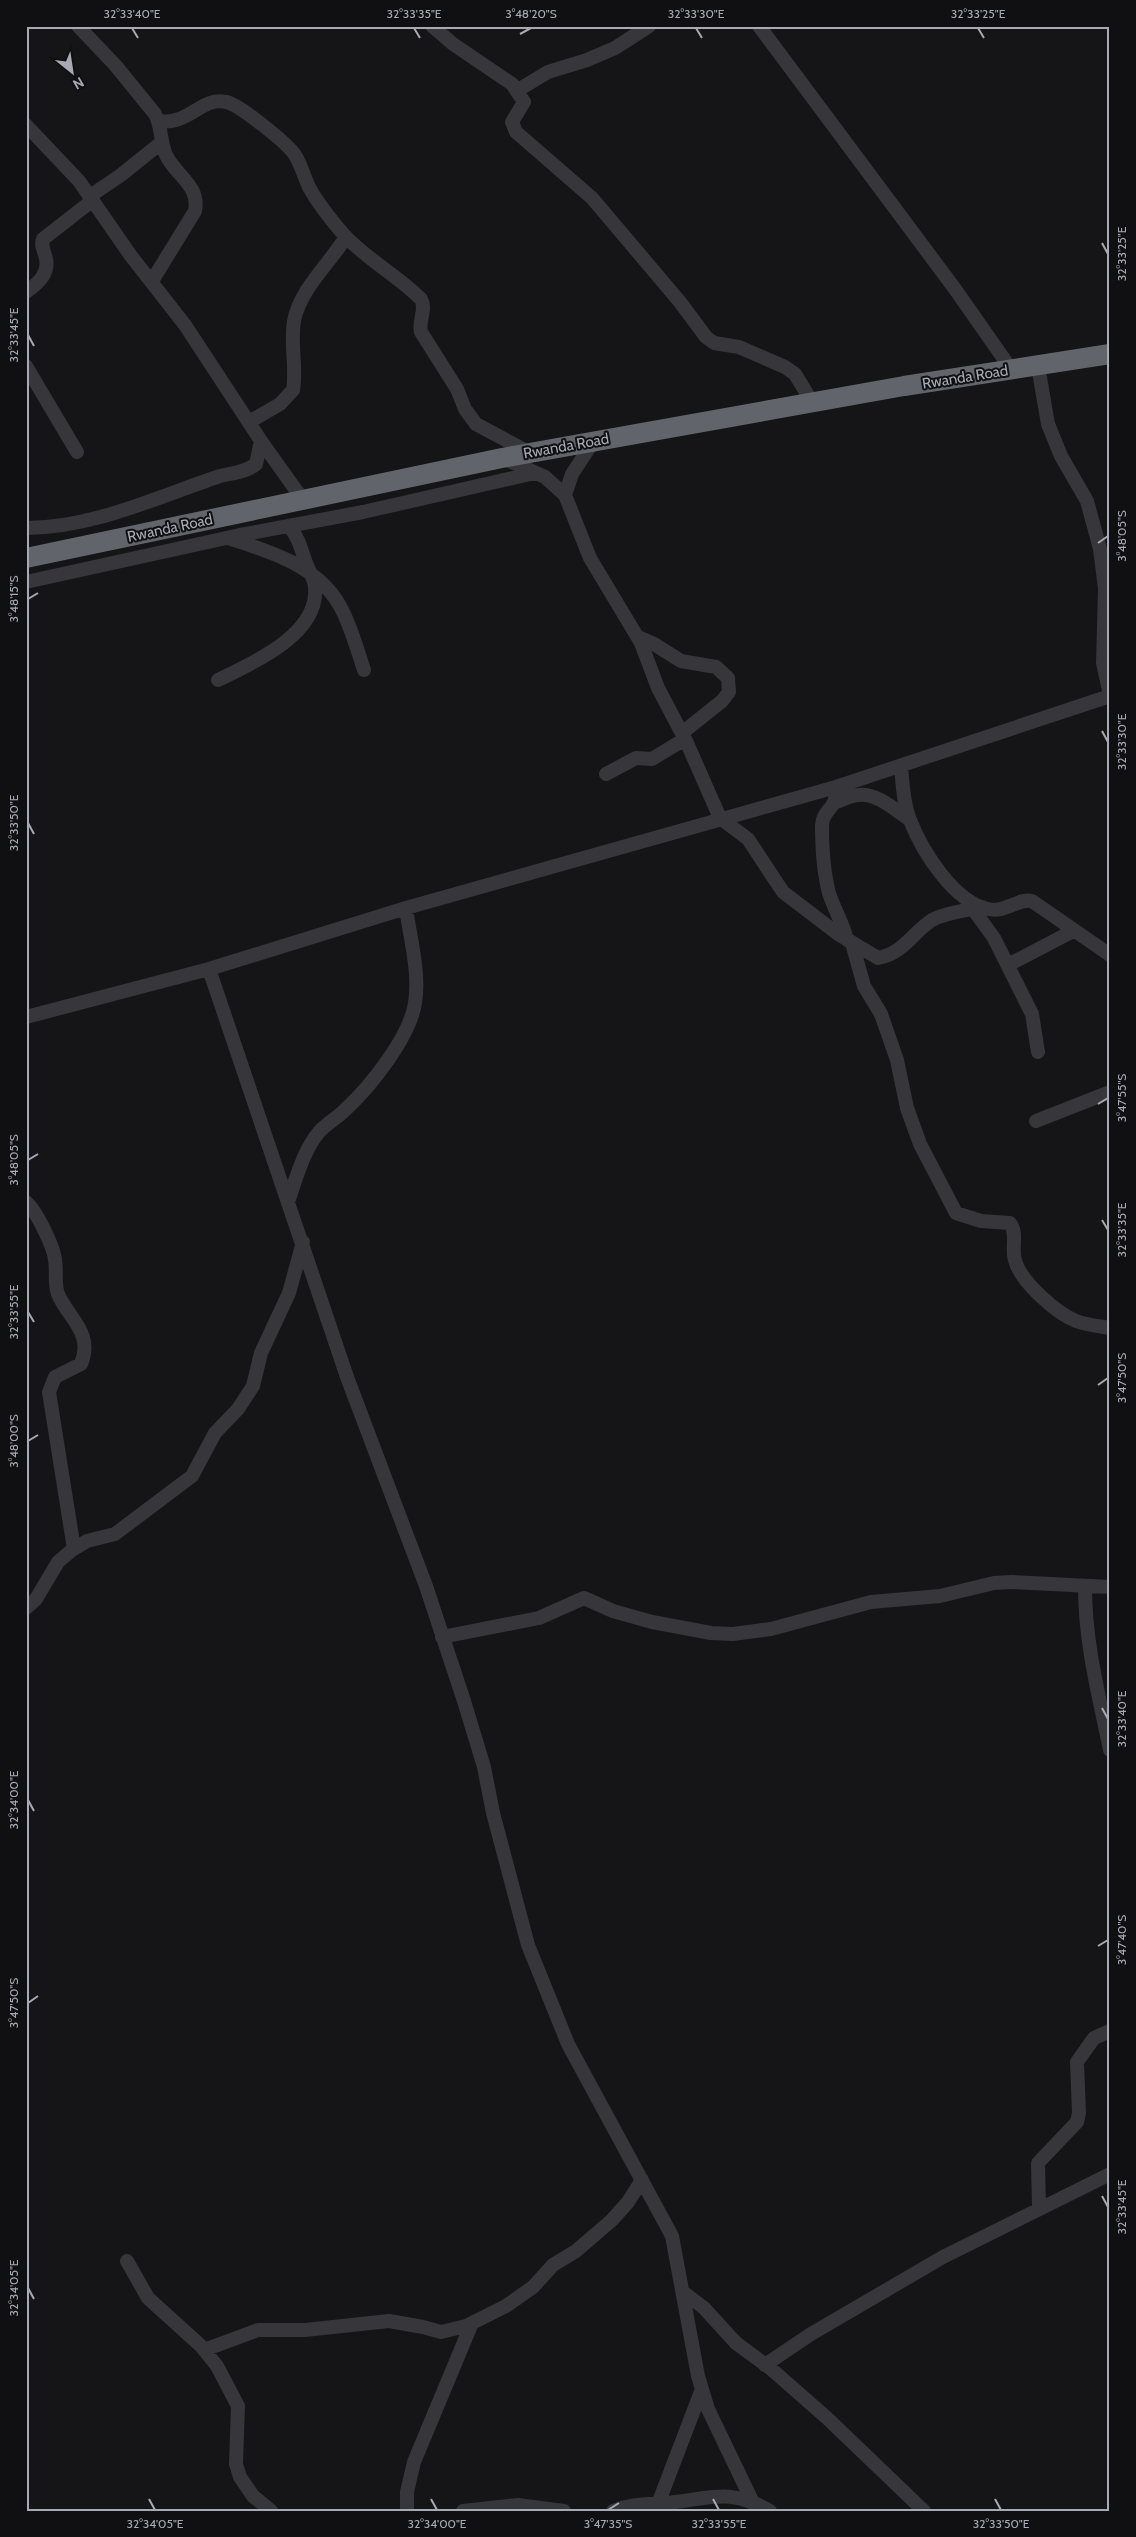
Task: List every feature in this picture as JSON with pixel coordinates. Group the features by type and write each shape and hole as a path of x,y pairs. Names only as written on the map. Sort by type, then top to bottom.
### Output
{"highway":[{"name":"Rwanda Road","path":"26,558 502,458 812,402 1110,354"}],"street":[{"path":"78,26 116,66 159,121 166,156 195,191 197,201 192,216 152,281"},
{"path":"432,26 453,44 518,90 524,102 512,122 516,132 592,198 680,302 706,336 714,343 739,347 785,367 795,374 812,402"},
{"path":"518,90 548,72 587,60 615,48 649,26"},
{"path":"759,26 955,289 1011,369"},
{"path":"159,121 176,122 214,102 231,103 256,121 296,155 309,187 346,237 421,299 424,306 419,324 421,332 457,389 470,417 483,430 497,434 530,453"},
{"path":"27,127 71,172 131,256 185,325 261,442 303,500"},
{"path":"26,292 41,280 45,273 47,265 42,248 43,239 162,142"},
{"path":"249,422 280,404 293,390 294,321 299,306 346,237"},
{"path":"26,366 77,452"},
{"path":"26,1017 209,969 406,908 583,859 720,818 836,787 901,767 1110,695 1103,663 1105,589 1100,549 1087,502 1060,456 1048,424 1038,366"},
{"path":"26,528 60,525 126,510 220,476 246,470 256,464 261,442"},
{"path":"565,495 572,474 593,442"},
{"path":"502,458 552,482 565,495 590,558 638,637 658,688 684,736 720,818 748,839 783,892 849,942 878,958 888,956 900,950 932,920 942,916 977,908 989,910 1005,909 1023,901 1032,902 1073,931 1106,949"},
{"path":"26,582 227,538 363,512 535,473"},
{"path":"218,680 280,646 300,628 312,608 315,588 298,537 289,526"},
{"path":"227,538 266,550 290,560 324,585 339,604 350,626 364,670"},
{"path":"606,774 636,758 652,759 684,736 722,701 729,692 728,678 716,667 681,661 654,644 638,637"},
{"path":"901,767 902,790 909,819 928,854 957,891 977,908 994,938 1034,1021 1038,1052"},
{"path":"836,787 836,802 823,821 822,839 829,893 841,920 864,986 881,1014 897,1060 907,1108 920,1144 956,1213 981,1221 1010,1223 1014,1232 1014,1260 1025,1281 1057,1310 1074,1320 1110,1328"},
{"path":"836,802 859,795 867,795 874,797 909,819"},
{"path":"288,1202 311,1144 319,1132 346,1110 375,1077 400,1042 409,1024 416,1002 416,979 406,908"},
{"path":"1008,965 1073,931"},
{"path":"209,969 303,1242 347,1377 416,1561 442,1637 484,1767 493,1813 528,1945 568,2044 672,2236 702,2389 708,2409 755,2506"},
{"path":"1036,1122 1110,1092"},
{"path":"26,1202 54,1250 58,1292 80,1325 84,1348 81,1364 55,1377 49,1392 74,1549"},
{"path":"26,1608 36,1599 58,1562 74,1549 87,1541 115,1534 192,1476 211,1438 238,1408 253,1386 261,1353 289,1293 303,1242"},
{"path":"442,1637 539,1618 584,1598 613,1612 652,1622 710,1633 733,1634 771,1630 871,1602 940,1596 994,1583 1011,1582 1085,1588 1110,1587"},
{"path":"1085,1588 1086,1625 1094,1677 1110,1750"},
{"path":"1039,2208 1038,2163 1069,2132 1079,2117 1077,2062 1094,2038 1110,2031"},
{"path":"765,2365 811,2334 943,2257 1110,2174"},
{"path":"204,2350 258,2330 305,2330 389,2322 423,2326 441,2332 453,2331 514,2300 533,2287 553,2264 576,2251 612,2220 628,2202 642,2180"},
{"path":"127,2262 148,2298 204,2350 217,2366 238,2406 236,2464 240,2477 253,2496 271,2511"},
{"path":"683,2292 704,2308 736,2343 827,2418 924,2511"},
{"path":"407,2511 407,2492 414,2462 472,2323"},
{"path":"658,2504 702,2389"},
{"path":"612,2511 630,2504 658,2504 719,2495 770,2511"},
{"path":"463,2511 518,2505 564,2511"}]}
